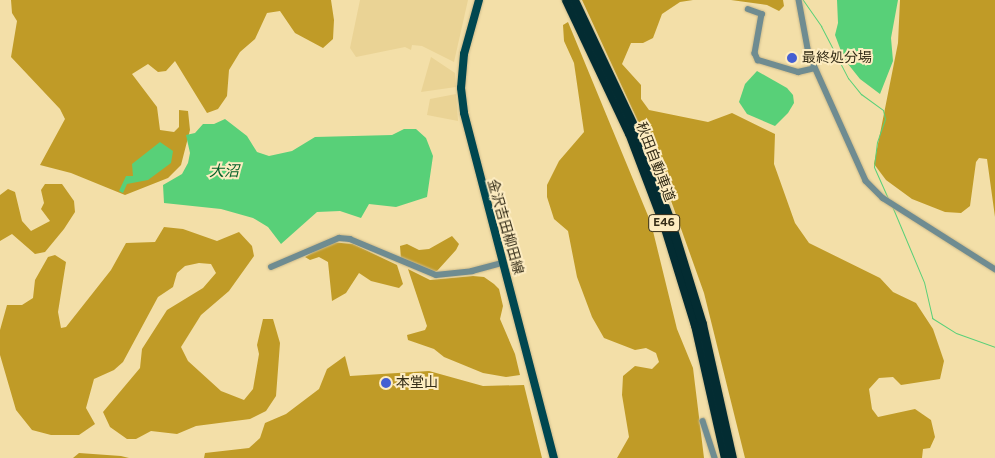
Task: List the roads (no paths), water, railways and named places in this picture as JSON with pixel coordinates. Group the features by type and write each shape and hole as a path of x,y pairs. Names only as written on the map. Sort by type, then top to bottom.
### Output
{"highway":[{"name":"秋田自動車道","path":"566,0 626,125 664,225 696,325 725,458"},
{"name":"秋田自動車道","path":"574,0 636,131 671,223 702,324 732,458"}],"main road":[{"name":"金沢吉田柳田線","path":"479,0 470,24 461,88 470,143 554,458"}],"street":[{"path":"799,0 803,30 815,68 856,164 866,181 886,200 995,269"},
{"path":"748,9 762,14 755,53 758,60 798,72 815,68"},
{"path":"271,267 330,239 339,238 350,239 436,275 472,271 502,263"},
{"path":"703,421 715,458"}],"water":[{"path":"837,0 898,0 891,38 893,61 880,94 860,79 844,59 835,35 838,23"},
{"path":"757,71 787,88 793,95 794,103 788,113 775,126 747,114 739,102 745,84"},
{"name":"大沼","path":"225,119 247,136 257,152 269,156 292,151 315,137 392,135 404,129 416,129 426,138 433,156 427,197 396,207 369,204 361,218 340,211 317,212 281,244 268,227 253,218 221,209 164,203 163,185 182,174 188,163 190,153 186,135 195,133 203,124 214,124"},
{"path":"160,142 173,151 171,163 148,180 127,184 123,193 119,191 126,176 133,176 132,164"}],"waterway":[{"path":"803,0 821,26 848,78 861,94 883,110 885,119 877,142 874,167 888,198"},
{"path":"892,206 924,282 932,318 956,333 995,347"}],"place":[{"name":"最終処分場","path":"792,58"},
{"name":"本堂山","path":"386,383"}]}
